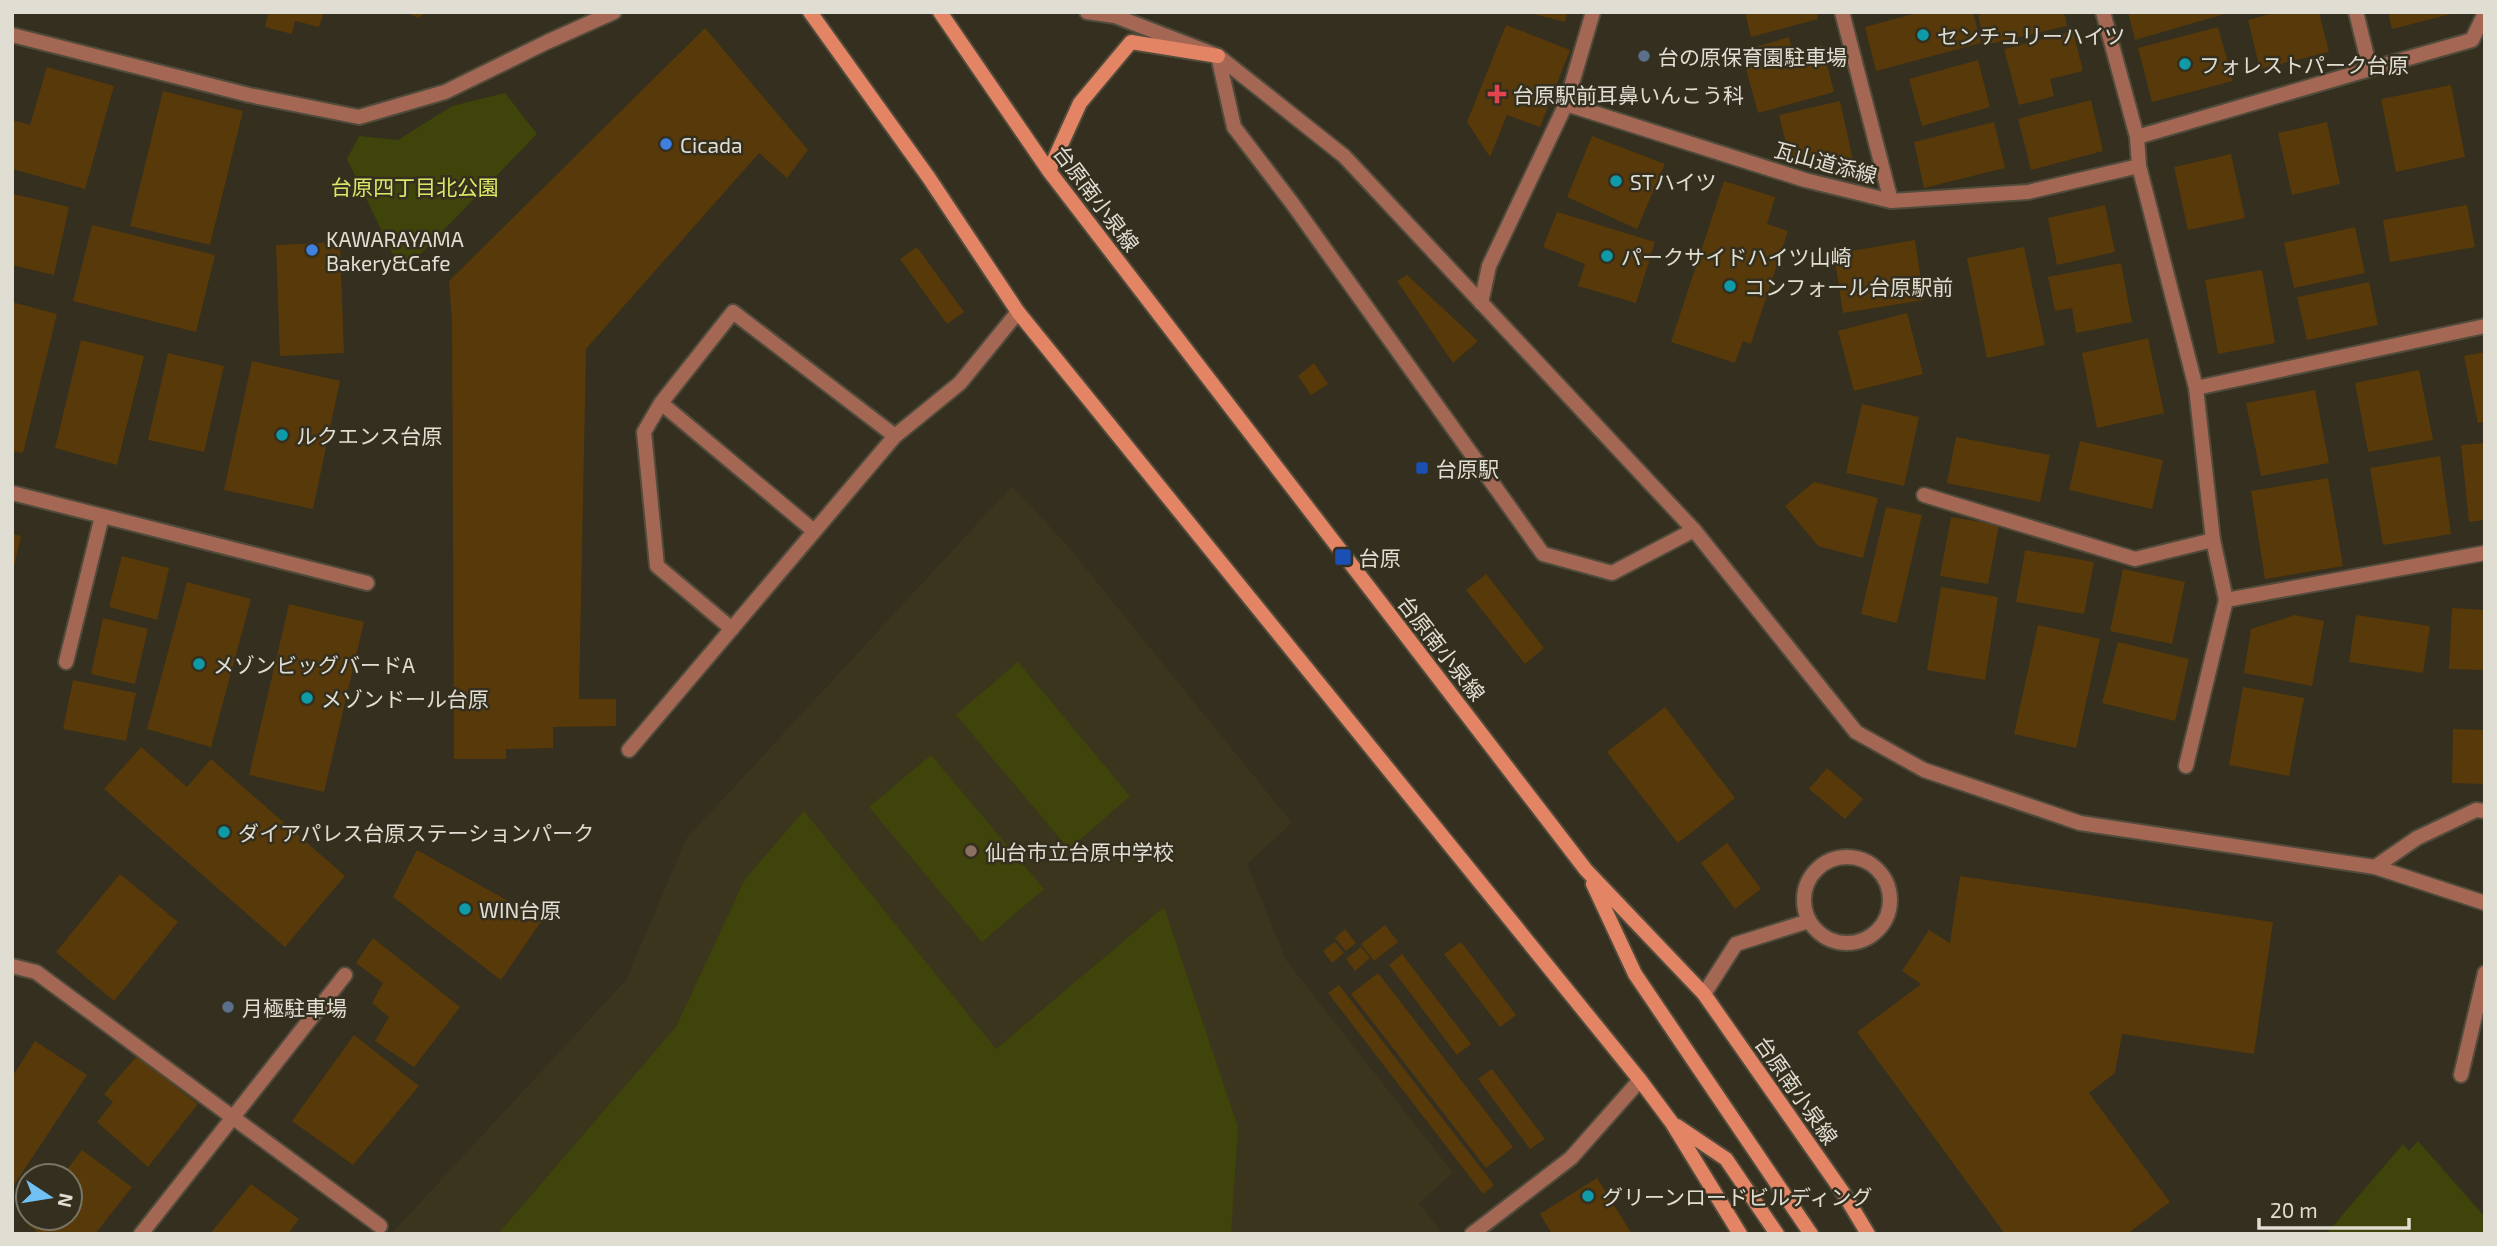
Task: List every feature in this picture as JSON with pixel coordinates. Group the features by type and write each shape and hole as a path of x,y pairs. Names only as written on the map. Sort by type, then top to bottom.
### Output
{"street":[{"path":"12,34 249,95 359,117 445,92 614,12"},
{"path":"810,12 929,178 1018,312 1640,1080 1672,1123 1740,1234"},
{"name":"台原南小泉線","path":"940,12 1049,171 1586,870 1704,994 1844,1194 1868,1234"},
{"path":"1087,12 1115,16 1218,57 1344,156 1694,530 1856,732 1924,770 2080,823 2375,867 2485,903"},
{"path":"1481,303 1489,267 1566,104 1593,12"},
{"path":"1842,12 1891,201"},
{"path":"2103,12 2137,137 2139,166 2196,388 2213,541 2226,600 2186,766"},
{"path":"2356,12 2371,69"},
{"path":"2137,137 2472,40 2485,13"},
{"path":"1049,171 1080,103 1131,42 1218,57"},
{"path":"1218,57 1234,127 1292,203 1543,554 1612,573 1694,530"},
{"name":"瓦山道添線","path":"1566,104 1805,180 1891,201 2028,192 2139,166"},
{"path":"732,629 657,566 644,432 661,403 733,312 895,436"},
{"path":"629,750 895,436 960,383 1018,312"},
{"path":"2196,388 2485,326"},
{"path":"661,403 814,531"},
{"path":"12,493 367,583"},
{"path":"1924,495 2135,559 2213,541"},
{"path":"66,662 102,516"},
{"path":"2226,600 2485,553"},
{"path":"2375,867 2417,838 2476,810 2485,811"},
{"path":"1848,856 1862,859 1875,866 1884,878 1890,892 1891,905 1887,919 1879,930 1868,938 1855,943 1841,943 1828,939 1809,921 1804,892 1810,878 1820,867 1833,859 1848,856"},
{"path":"1586,870 1635,974 1811,1234"},
{"path":"1704,994 1736,944 1809,921"},
{"path":"12,966 36,972 380,1226"},
{"path":"2460,1075 2485,973"},
{"path":"141,1234 345,975"},
{"path":"1472,1234 1571,1158 1640,1080"},
{"path":"1672,1123 1726,1159 1777,1234"}],"shaded area":[{"name":"仙台市立台原中学校","path":"1012,486 1066,544 1292,823 1247,864 1286,960 1453,1173 1419,1203 1443,1234 391,1234 626,980 686,839"}],"green space":[{"name":"台原四丁目北公園","path":"505,93 537,134 402,273 347,159 359,136 398,140 452,106"},
{"path":"1018,662 1130,796 1069,849 956,715"},
{"path":"931,755 1044,889 982,942 869,807"},
{"path":"804,811 996,1049 1164,907 1238,1127 1231,1234 498,1234 676,1027 745,879"},
{"path":"2418,1141 2485,1217 2485,1234 2326,1234 2403,1144 2409,1151"}],"building":[{"path":"269,12 324,12 319,27 295,21 292,34 265,27"},
{"path":"406,12 427,12 418,18"},
{"path":"1526,12 1567,12 1565,22"},
{"path":"1745,12 1817,12 1818,19 1751,37"},
{"name":"センチュリーハイツ","path":"1920,12 1973,12 1981,43 1876,71 1865,27"},
{"path":"1989,12 2064,12 2067,26 1985,45 1978,15"},
{"path":"2128,12 2228,12 2228,13 2135,40"},
{"path":"2277,12 2319,12 2329,52 2260,69 2248,20"},
{"path":"2388,12 2455,12 2455,13 2392,29"},
{"path":"1506,25 1570,50 1540,127 1507,115 1490,157 1467,122"},
{"name":"フォレストパーク台原","path":"2218,27 2233,81 2152,102 2138,48"},
{"path":"705,28 808,150 787,178 759,153 586,349 579,699 616,699 616,726 553,727 553,748 506,749 506,759 454,759 452,320 449,281"},
{"path":"2073,31 2083,71 2050,79 2054,96 2019,105 2004,49"},
{"path":"1789,37 1793,53 1822,45 1834,92 1758,113 1741,51"},
{"path":"1978,60 1990,107 1922,126 1909,79"},
{"path":"47,67 114,86 85,189 12,169 12,120 30,125"},
{"path":"2451,85 2465,157 2396,172 2381,99"},
{"path":"163,91 243,111 210,245 130,226"},
{"path":"2091,100 2103,151 2031,170 2018,119"},
{"path":"1840,101 1853,160 1816,169 1813,155 1790,161 1779,115"},
{"path":"1994,122 2005,168 1924,188 1914,142"},
{"path":"2327,122 2340,184 2292,195 2278,133"},
{"name":"STハイツ","path":"1592,136 1665,164 1637,229 1567,197"},
{"path":"2231,154 2245,218 2188,230 2174,167"},
{"name":"コンフォール台原駅前","path":"1724,181 1775,197 1767,224 1788,231 1751,344 1743,341 1735,363 1671,342"},
{"path":"13,194 69,207 54,275 12,265"},
{"path":"2105,205 2115,252 2057,265 2048,218"},
{"path":"2467,205 2475,247 2390,262 2383,220"},
{"name":"パークサイドハイツ山崎","path":"1557,212 1655,242 1636,303 1578,286 1585,264 1543,247"},
{"path":"92,225 215,255 196,332 73,301"},
{"path":"2355,227 2365,273 2294,288 2284,243"},
{"path":"1915,240 1924,300 1843,313 1834,254"},
{"path":"340,242 344,353 280,356 276,245"},
{"path":"917,247 964,312 947,324 900,259"},
{"path":"2024,247 2045,345 1987,358 1967,258"},
{"path":"2121,263 2132,322 2076,333 2072,308 2055,311 2048,277"},
{"path":"2262,270 2275,343 2218,354 2205,280"},
{"path":"1407,275 1478,341 1453,363 1397,281"},
{"path":"2369,282 2378,325 2307,340 2297,297"},
{"path":"12,302 57,314 23,453 12,451"},
{"path":"1907,313 1923,374 1854,391 1838,331"},
{"path":"2148,338 2164,413 2097,428 2082,353"},
{"path":"81,340 144,356 117,465 55,448"},
{"path":"2485,352 2485,422 2478,423 2464,356"},
{"path":"168,353 224,366 204,452 148,440"},
{"name":"ルクエンス台原","path":"252,361 340,381 313,509 224,490"},
{"path":"1314,363 1328,384 1311,395 1298,376"},
{"path":"2419,370 2433,440 2368,452 2355,383"},
{"path":"2315,390 2329,463 2261,476 2246,403"},
{"path":"1862,404 1919,417 1904,486 1846,473"},
{"path":"1956,437 2050,455 2040,502 1947,483"},
{"path":"2080,441 2163,460 2152,509 2069,490"},
{"path":"2485,443 2485,520 2469,522 2461,445"},
{"path":"2440,456 2451,534 2383,545 2370,468"},
{"path":"2328,478 2343,566 2265,579 2251,491"},
{"path":"1814,482 1878,498 1863,558 1818,546 1785,506"},
{"path":"1886,507 1922,515 1897,623 1861,614"},
{"path":"1951,517 1999,525 1988,584 1940,576"},
{"path":"12,534 21,536 13,571 12,571"},
{"path":"2025,550 2094,562 2084,614 2016,602"},
{"path":"122,556 169,568 157,620 109,607"},
{"path":"2123,569 2185,582 2172,644 2110,631"},
{"path":"1486,574 1544,648 1525,664 1466,590"},
{"name":"メゾンビッグバードA","path":"187,582 251,599 211,747 147,729"},
{"path":"1941,587 1998,597 1985,680 1927,670"},
{"name":"メゾンドール台原","path":"289,604 364,622 324,792 249,775"},
{"path":"2452,608 2485,610 2485,670 2449,669"},
{"path":"2295,615 2324,621 2312,686 2244,673 2251,629"},
{"path":"2356,615 2430,626 2423,673 2349,662"},
{"path":"103,618 148,629 135,684 91,674"},
{"path":"2038,625 2100,639 2076,748 2014,734"},
{"path":"2118,642 2189,659 2175,721 2102,703"},
{"path":"73,680 136,693 126,741 63,729"},
{"path":"2243,687 2304,698 2289,776 2229,765"},
{"path":"1665,707 1735,798 1678,843 1607,752"},
{"path":"2453,729 2485,730 2485,784 2452,783"},
{"name":"ダイアパレス台原ステーションパーク","path":"141,747 187,787 211,759 345,876 285,947 104,789"},
{"path":"1827,768 1863,799 1845,819 1809,789"},
{"path":"1727,843 1761,889 1735,909 1701,863"},
{"name":"WIN台原","path":"417,850 542,920 501,980 393,897"},
{"path":"120,874 178,922 114,1001 56,952"},
{"path":"1960,876 2273,922 2254,1054 2122,1034 2115,1073 2089,1093 2170,1202 2127,1234 2005,1234 1857,1032 1921,984 1902,971 1929,930 1950,943"},
{"path":"1385,925 1398,942 1374,961 1361,944"},
{"path":"1345,929 1356,943 1346,951 1335,938"},
{"path":"373,938 460,1007 414,1067 375,1041 389,1017 372,1003 383,983 356,963"},
{"path":"1335,942 1344,953 1332,963 1323,951"},
{"path":"1461,942 1516,1015 1500,1027 1444,954"},
{"path":"1361,947 1370,958 1355,971 1346,959"},
{"path":"1402,954 1471,1044 1457,1055 1389,965"},
{"path":"1378,973 1513,1147 1486,1168 1351,994"},
{"path":"1339,985 1494,1185 1483,1194 1328,993"},
{"path":"354,1035 419,1086 353,1165 292,1121"},
{"path":"35,1041 87,1075 29,1162 14,1162 12,1188 12,1077"},
{"path":"137,1056 198,1104 148,1167 97,1122 113,1102 104,1094"},
{"path":"1492,1069 1545,1139 1530,1149 1478,1079"},
{"path":"82,1150 132,1187 95,1234 40,1234 37,1232 84,1232 84,1162 73,1162"},
{"name":"グリーンロードビルディング","path":"1597,1178 1632,1234 1552,1234 1540,1214"},
{"path":"251,1184 299,1219 288,1234 210,1234"}],"place":[{"name":"センチュリーハイツ","path":"1923,35"},
{"name":"台の原保育園駐車場","path":"1644,56"},
{"name":"フォレストパーク台原","path":"2185,64"},
{"name":"台原駅前耳鼻いんこう科","path":"1497,94"},
{"name":"Cicada","path":"666,144"},
{"name":"STハイツ","path":"1616,181"},
{"name":"KAWARAYAMA Bakery&Cafe","path":"312,250"},
{"name":"パークサイドハイツ山崎","path":"1607,256"},
{"name":"コンフォール台原駅前","path":"1730,286"},
{"name":"ルクエンス台原","path":"282,435"},
{"name":"台原駅","path":"1422,468"},
{"name":"台原","path":"1343,557"},
{"name":"メゾンビッグバードA","path":"199,664"},
{"name":"メゾンドール台原","path":"307,698"},
{"name":"ダイアパレス台原ステーションパーク","path":"224,832"},
{"name":"仙台市立台原中学校","path":"971,851"},
{"name":"WIN台原","path":"465,909"},
{"name":"月極駐車場","path":"228,1007"},
{"name":"グリーンロードビルディング","path":"1588,1196"}]}
